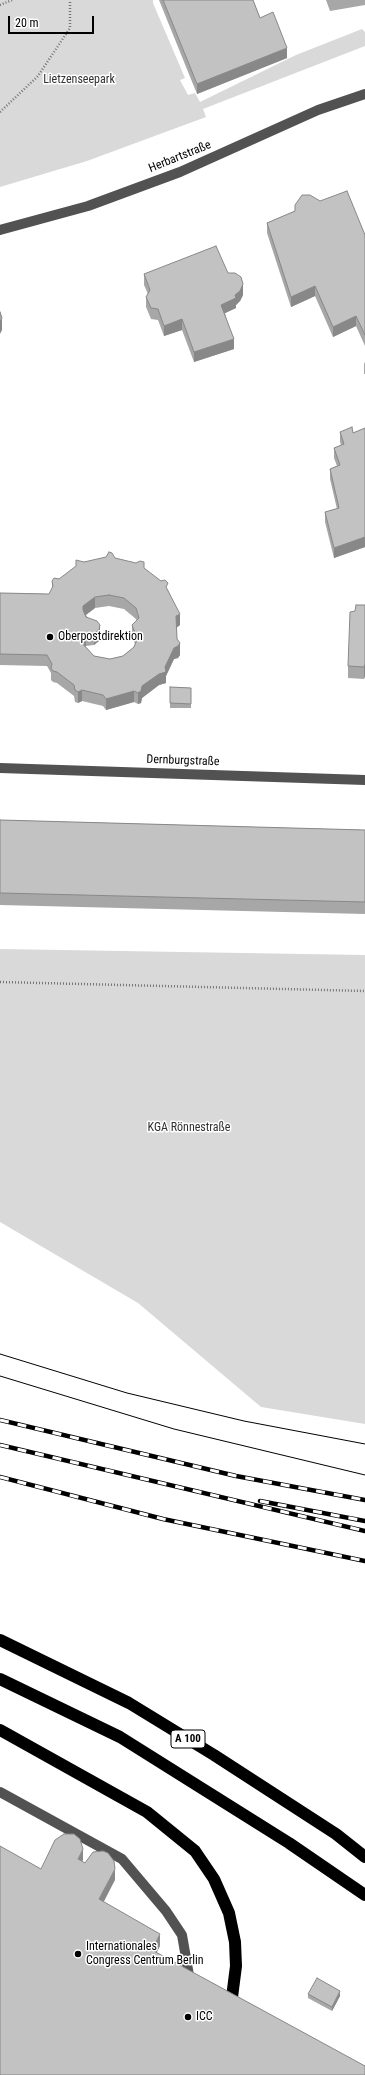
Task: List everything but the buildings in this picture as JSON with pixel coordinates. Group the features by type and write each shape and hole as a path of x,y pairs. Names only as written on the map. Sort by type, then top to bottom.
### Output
{"highway":[{"name":"A 100","path":"0,1640 129,1703 214,1755 329,1830 365,1857"},
{"name":"A 100","path":"0,1679 120,1737 289,1843 365,1895"},
{"path":"0,1730 147,1812 195,1851 214,1879 229,1913 235,1942 236,1966 231,2005"}],"street":[{"name":"Herbartstraße","path":"0,230 88,206 180,172 318,110 365,94"},
{"name":"Dernburgstraße","path":"0,768 365,780"},
{"path":"0,1792 122,1859 154,1896 182,1935 190,1981"}],"path":[{"path":"0,5 12,0"},
{"path":"0,112 38,76 70,28 70,0"},
{"path":"0,982 365,991"}],"green space":[{"name":"Lietzenseepark","path":"0,0 153,0 185,78 180,80 188,95 195,93 200,102 296,55 362,29 365,32 365,46 203,109 206,117 87,161 0,187"},
{"name":"KGA Rönnestraße","path":"0,949 365,955 365,1424 261,1407 138,1303 0,1222"}],"tram line":[{"path":"0,1354 127,1393 244,1421 365,1444"},
{"path":"0,1376 174,1429 365,1475"}],"railway":[{"path":"0,1420 236,1476 365,1500"},
{"path":"0,1445 365,1531"},
{"path":"0,1477 163,1519 365,1561"},
{"path":"260,1501 365,1521"}],"place":[{"name":"Oberpostdirektion","path":"50,637"},
{"name":"Internationales Congress Centrum Berlin","path":"78,1954"},
{"name":"ICC","path":"188,2017"}]}
